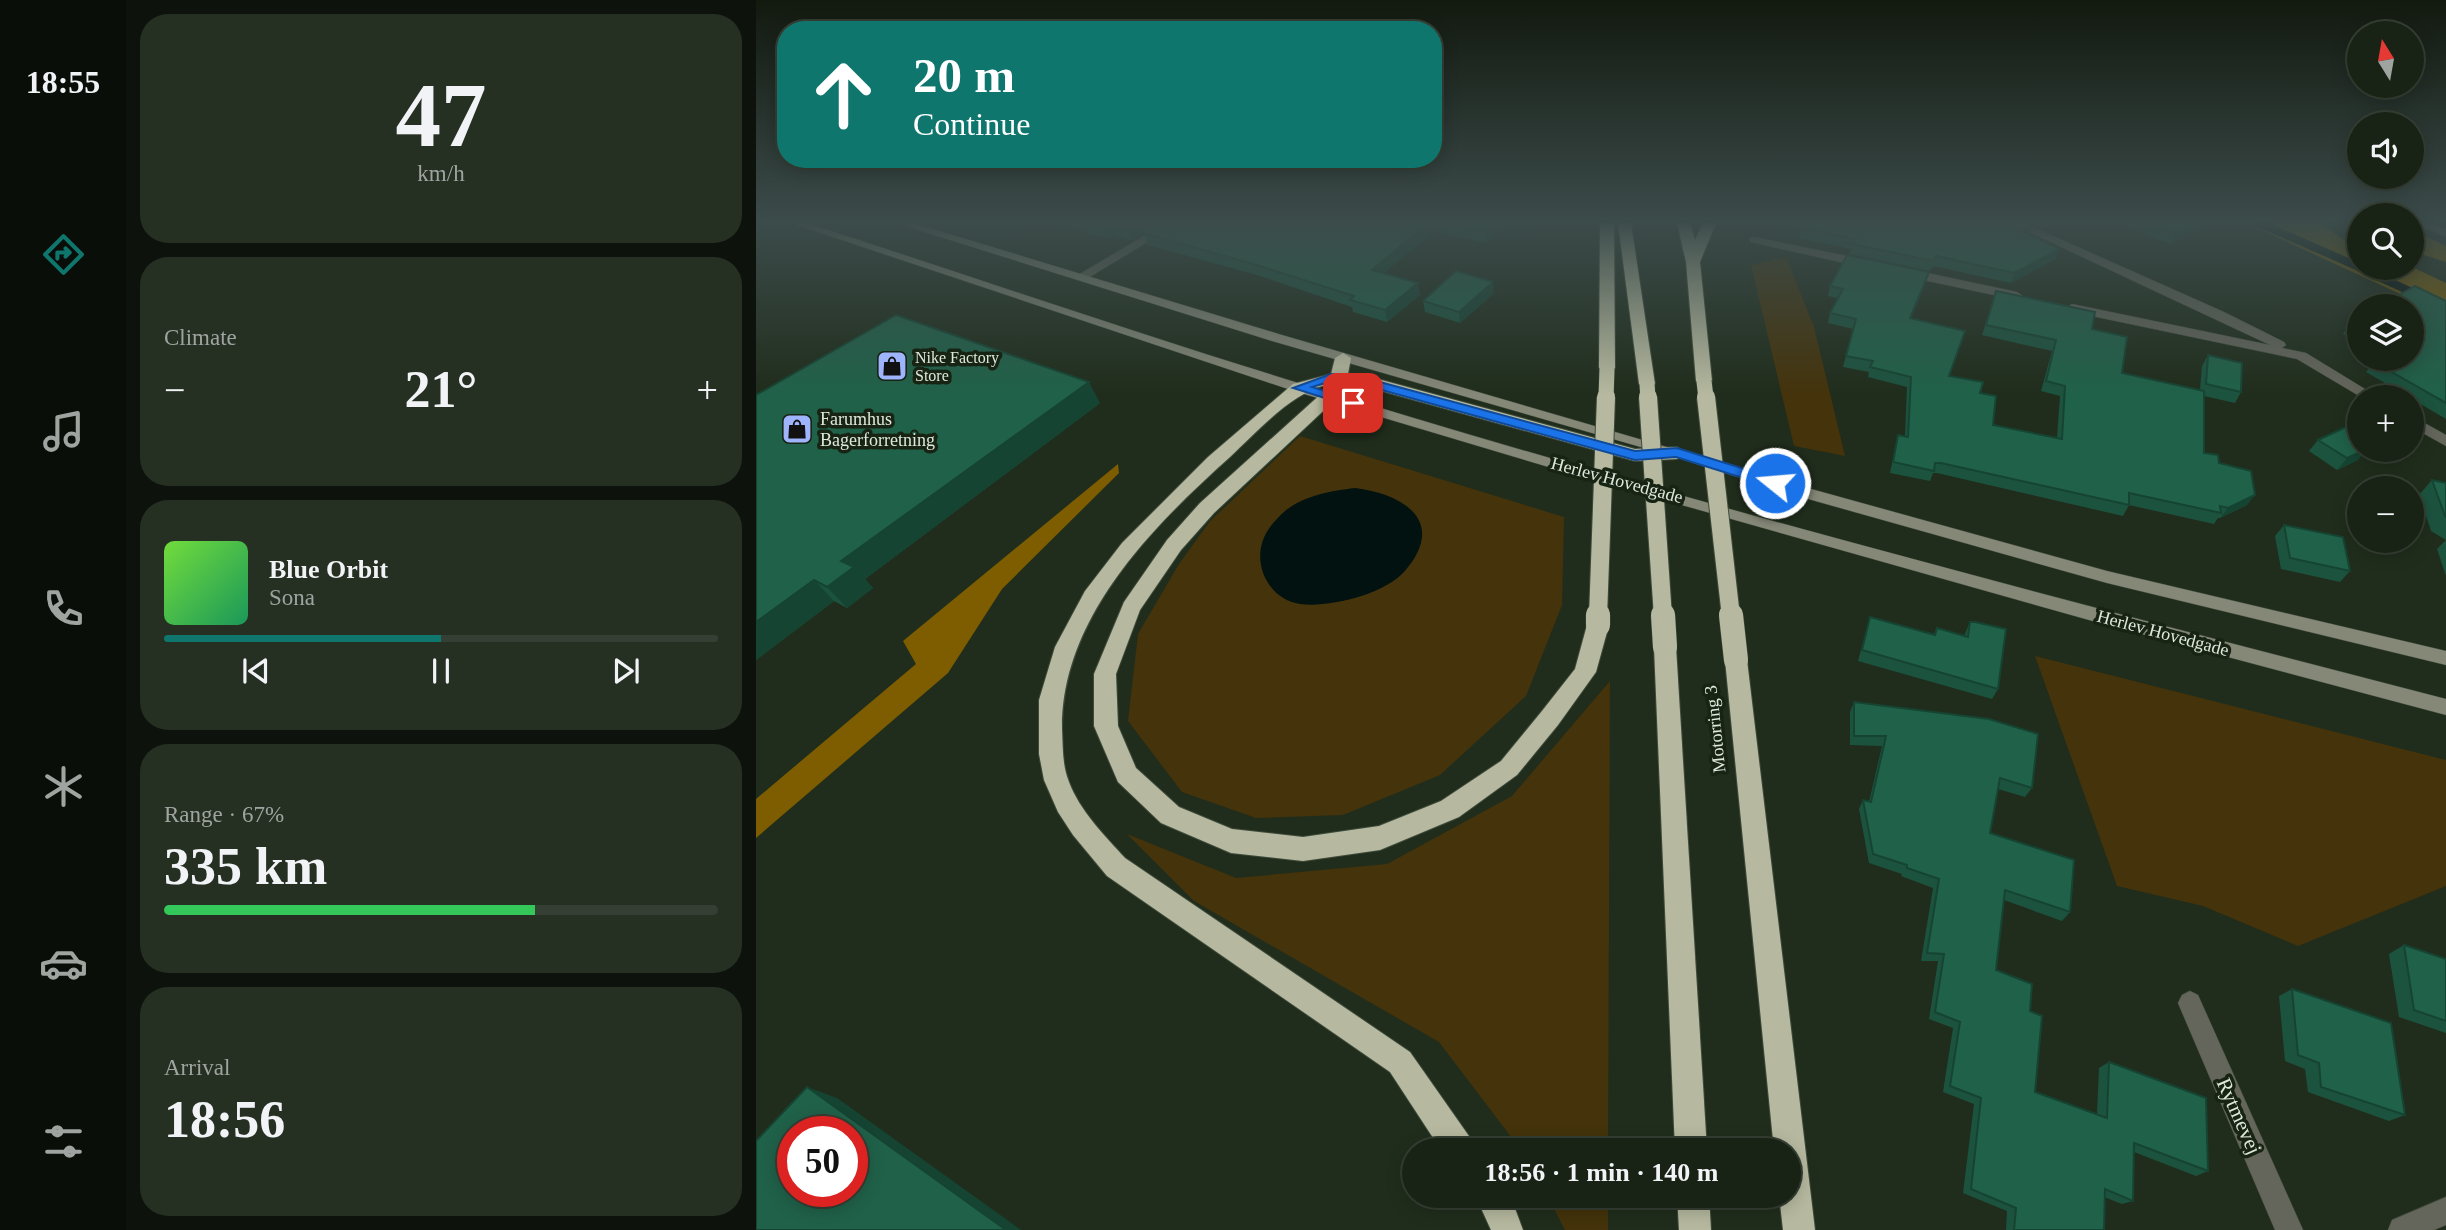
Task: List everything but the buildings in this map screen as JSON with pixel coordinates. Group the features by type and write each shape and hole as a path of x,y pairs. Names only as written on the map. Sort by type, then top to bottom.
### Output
{"highway":[{"path":"1343,358 1334,386 1207,508 1174,545 1131,608 1105,674 1106,726 1127,775 1170,815 1231,841 1303,849 1380,838 1450,810 1509,768 1585,672 1598,625 1607,368 1607,280"},
{"path":"1632,280 1647,384 1690,1138"},
{"name":"Motorring 3","path":"1695,280 1799,1230"},
{"path":"1452,1138 1400,1062 1116,867 1078,826 1055,780 1048,730 1052,682 1069,635 1089,602 1150,523 1299,388 1317,381 1334,386 1361,380 1635,455 1677,453"},
{"path":"1499,1208 1507,1230"},
{"path":"1694,1208 1695,1230"}],"main road":[{"path":"972,280 1299,388"},
{"path":"1088,280 1813,495 2107,577 2446,658"},
{"name":"Herlev Hovedgade","path":"1334,386 1577,470 2089,613 2446,707"}],"street":[{"path":"1942,280 2028,298"},
{"path":"2143,280 2220,315 2301,356 2351,385"},
{"path":"2055,304 2301,356"},
{"path":"2424,428 2446,441"},
{"name":"Rytmevej","path":"2190,1003 2289,1230"},
{"path":"2402,1230 2446,1211"}],"shaded area":[{"path":"1755,280 1795,280 1814,327 1845,456 1794,446"},
{"path":"2371,280 2440,280 2446,283 2446,315 2424,305 2424,294 2400,294"},
{"path":"1300,436 1564,517 1562,605 1526,696 1440,775 1343,815 1256,818 1182,792 1128,721 1138,634 1179,564 1210,521"},
{"path":"1118,464 1119,473 1002,589 948,673 756,838 756,799 916,664 903,641"},
{"path":"1355,488 1390,497 1404,504 1414,514 1421,525 1422,539 1417,554 1395,580 1355,598 1312,605 1300,604 1281,596 1267,581 1260,561 1263,540 1269,528 1285,511 1301,501 1328,492"},
{"path":"2035,656 2446,760 2446,886 2298,946 2203,906 2117,886"},
{"path":"1610,681 1608,1138 1512,1138 1439,1042 1194,901 1127,834 1236,878 1387,864 1512,796"},
{"path":"1554,1208 1608,1208 1608,1230 1565,1230"}],"waterway":[{"path":"2387,280 2416,294"}],"place":[{"name":"Nike Factory Store","path":"892,366"},
{"name":"Farumhus Bagerforretning","path":"797,429"}],"route":[{"path":"1353,403 1299,388 1331,377 1361,380 1635,455 1677,453 1775,483"}]}
